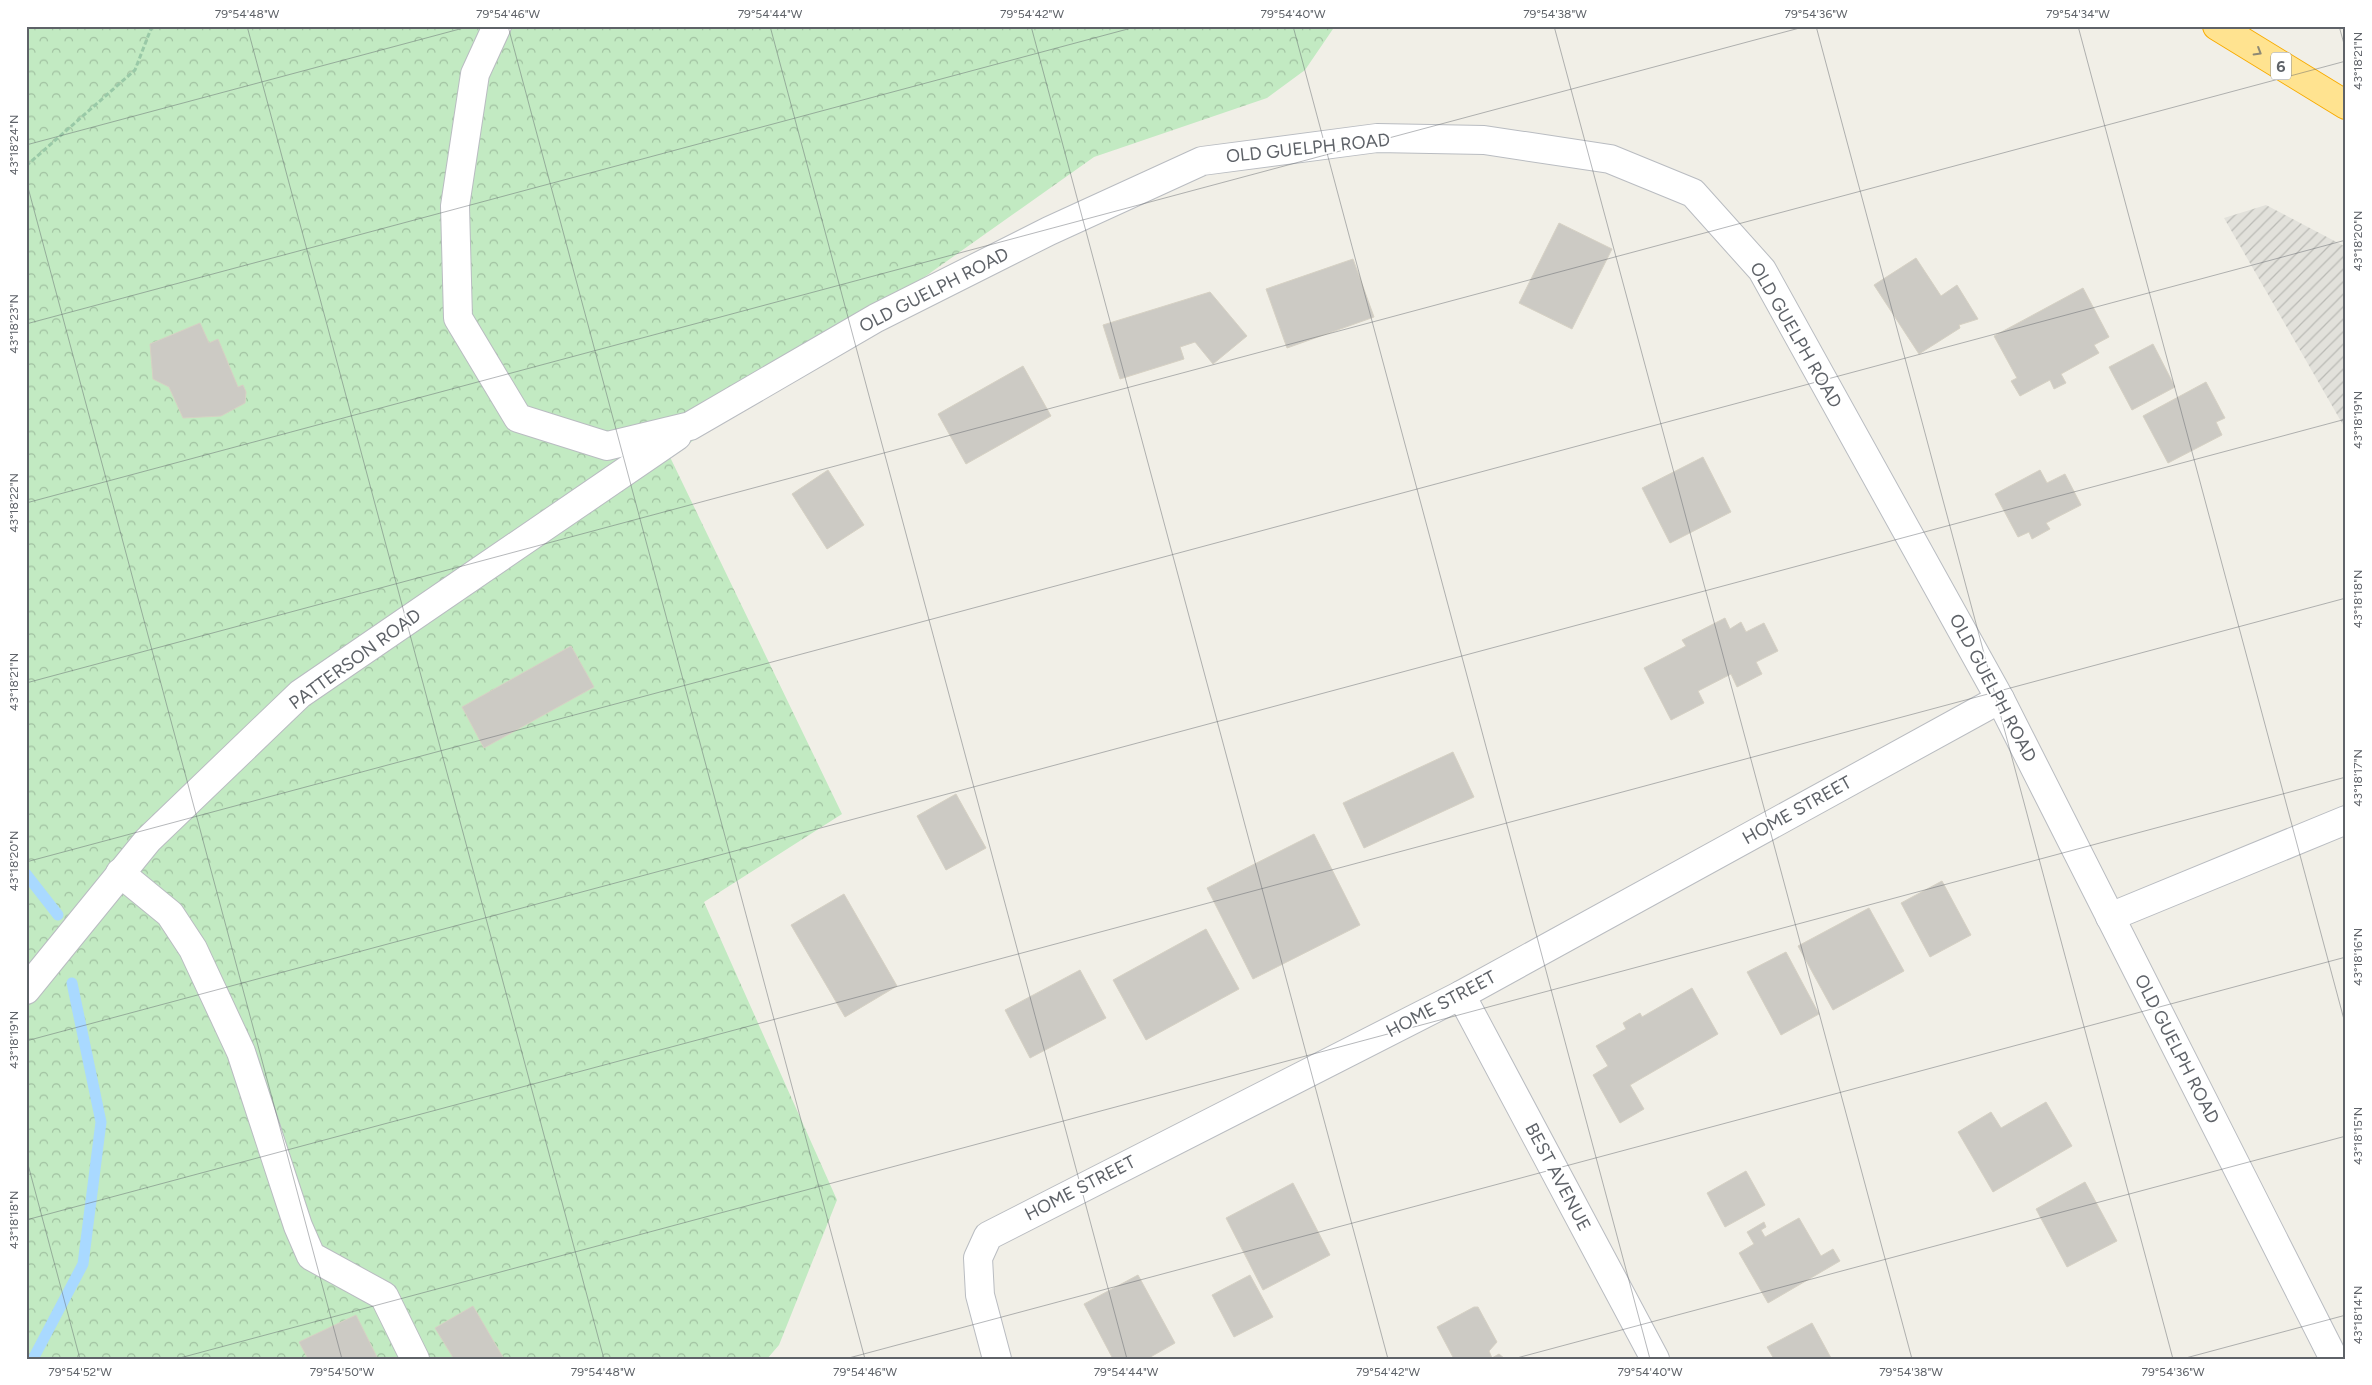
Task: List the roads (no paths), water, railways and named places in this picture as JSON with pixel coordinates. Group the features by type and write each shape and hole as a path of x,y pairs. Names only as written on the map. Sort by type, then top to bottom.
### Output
{"highway":[{"name":"6","path":"2216,26 2346,105"}],"street":[{"name":"OLD GUELPH ROAD","path":"497,26 475,74 455,206 458,318 518,418 607,446 690,426 876,318 1049,231 1202,161 1377,138 1484,140 1610,158 1693,193 1762,270 2000,699 2334,1359"},
{"name":"PATTERSON ROAD","path":"26,990 148,840 300,694 690,426"},
{"name":"HOME STREET","path":"997,1359 980,1294 978,1258 988,1236 1461,995 2000,699"},
{"path":"2110,917 2346,820"},
{"path":"120,873 170,914 193,950 241,1052 298,1226 312,1256 384,1296 415,1359"},
{"name":"BEST AVENUE","path":"1461,995 1655,1359"}],"waterway":[{"path":"26,874 58,915"},
{"path":"33,1359 83,1264 101,1122 72,983"}]}
